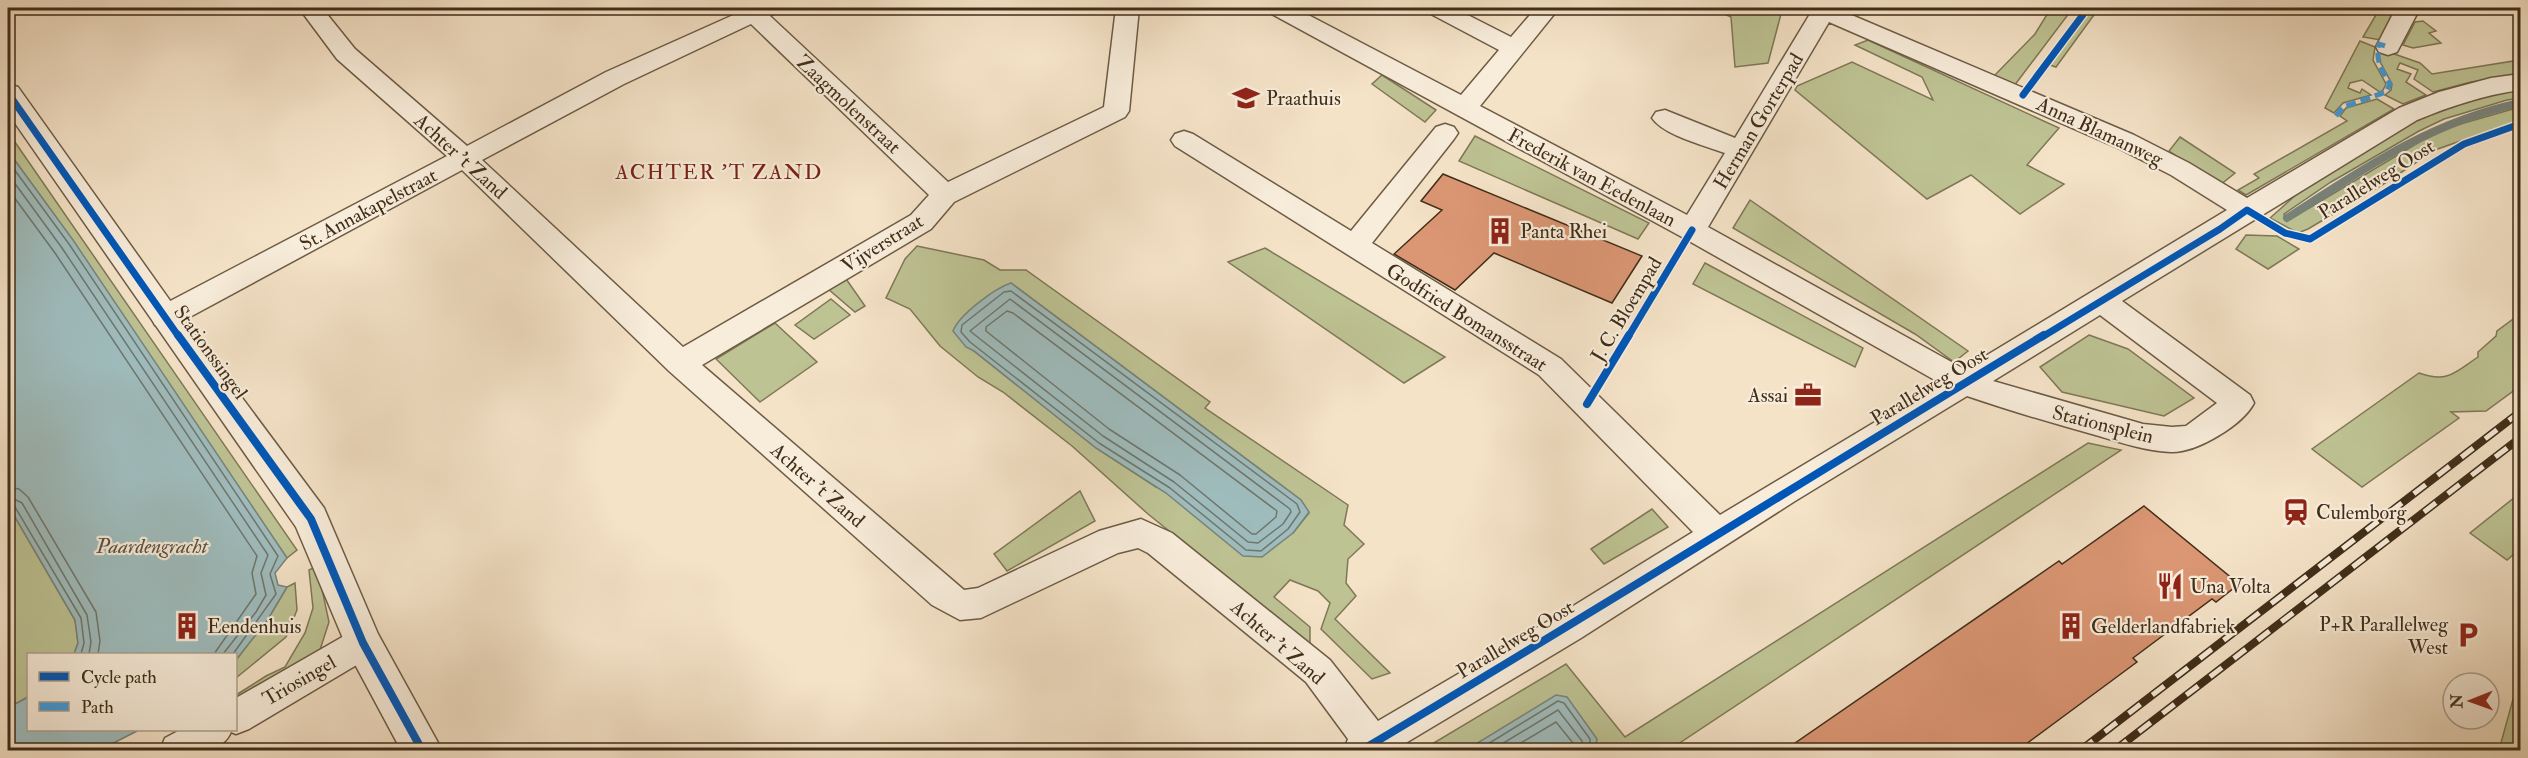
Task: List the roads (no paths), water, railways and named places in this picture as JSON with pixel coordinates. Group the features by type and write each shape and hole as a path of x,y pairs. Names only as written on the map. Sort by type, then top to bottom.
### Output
{"street":[{"name":"Achter 't Zand","path":"310,8 346,54 465,158 680,363 944,596 960,605 981,603 1111,541 1142,533 1160,543 1318,671 1367,747"},
{"name":"Frederik van Eedenlaan","path":"1278,8 1692,230 1966,384"},
{"path":"1437,8 1514,48"},
{"path":"1464,108 1548,8"},
{"path":"2388,47 2408,8"},
{"name":"Herman Gorterpad","path":"1692,230 1741,150 1820,9"},
{"name":"Anna Blamanweg","path":"1820,9 2125,141 2180,169 2247,210"},
{"name":"St. Annakapelstraat","path":"165,316 615,78 760,11"},
{"name":"Zaagmolenstraat","path":"760,11 945,195"},
{"name":"Vijverstraat","path":"680,363 921,222 945,195 1116,111 1127,15"},
{"name":"Parallelweg Oost","path":"1367,747 1569,627 1717,534 2408,114 2448,98 2491,86 2520,82"},
{"name":"Stationssingel","path":"8,93 311,519 363,643 422,750"},
{"path":"1665,118 1679,126 1741,150"},
{"path":"1354,246 1444,133"},
{"name":"Godfried Bomansstraat","path":"1184,140 1550,367 1717,534"},
{"name":"Stationsplein","path":"1966,384 2040,408 2143,436 2172,440 2193,437 2240,403 2100,300"},
{"name":"Triosingel","path":"237,716 363,643"},
{"path":"178,750 211,731"}],"water":[{"name":"Paardengracht","path":"8,151 73,240 287,558 275,573 278,585 287,587 268,619 237,659 237,653 74,653 78,643 75,620 8,505"},
{"path":"1011,283 1301,500 1309,512 1293,533 1262,557 1243,556 1166,493 1096,448 966,347 953,331 962,317 996,290"},
{"path":"1556,695 1567,697 1597,739 1595,750 1466,750"},
{"path":"27,698 27,731 137,731 100,750 8,750 8,708"}],"waterway":[{"path":"2287,218 2398,149 2456,122 2520,103"}],"railway":[{"path":"2081,750 2520,412"},
{"path":"2115,750 2520,438"}],"place":[{"name":"Praathuis","path":"1246,98"},
{"name":"Panta Rhei","path":"1500,231"},
{"name":"Assai","path":"1808,395"},
{"name":"Culemborg","path":"2296,512"},
{"name":"Una Volta","path":"2170,586"},
{"name":"Eendenhuis","path":"187,626"},
{"name":"Gelderlandfabriek","path":"2071,626"},
{"name":"P+R Parallelweg West","path":"2468,635"}],"district":[{"name":"ACHTER 'T ZAND","path":"719,172"}]}
